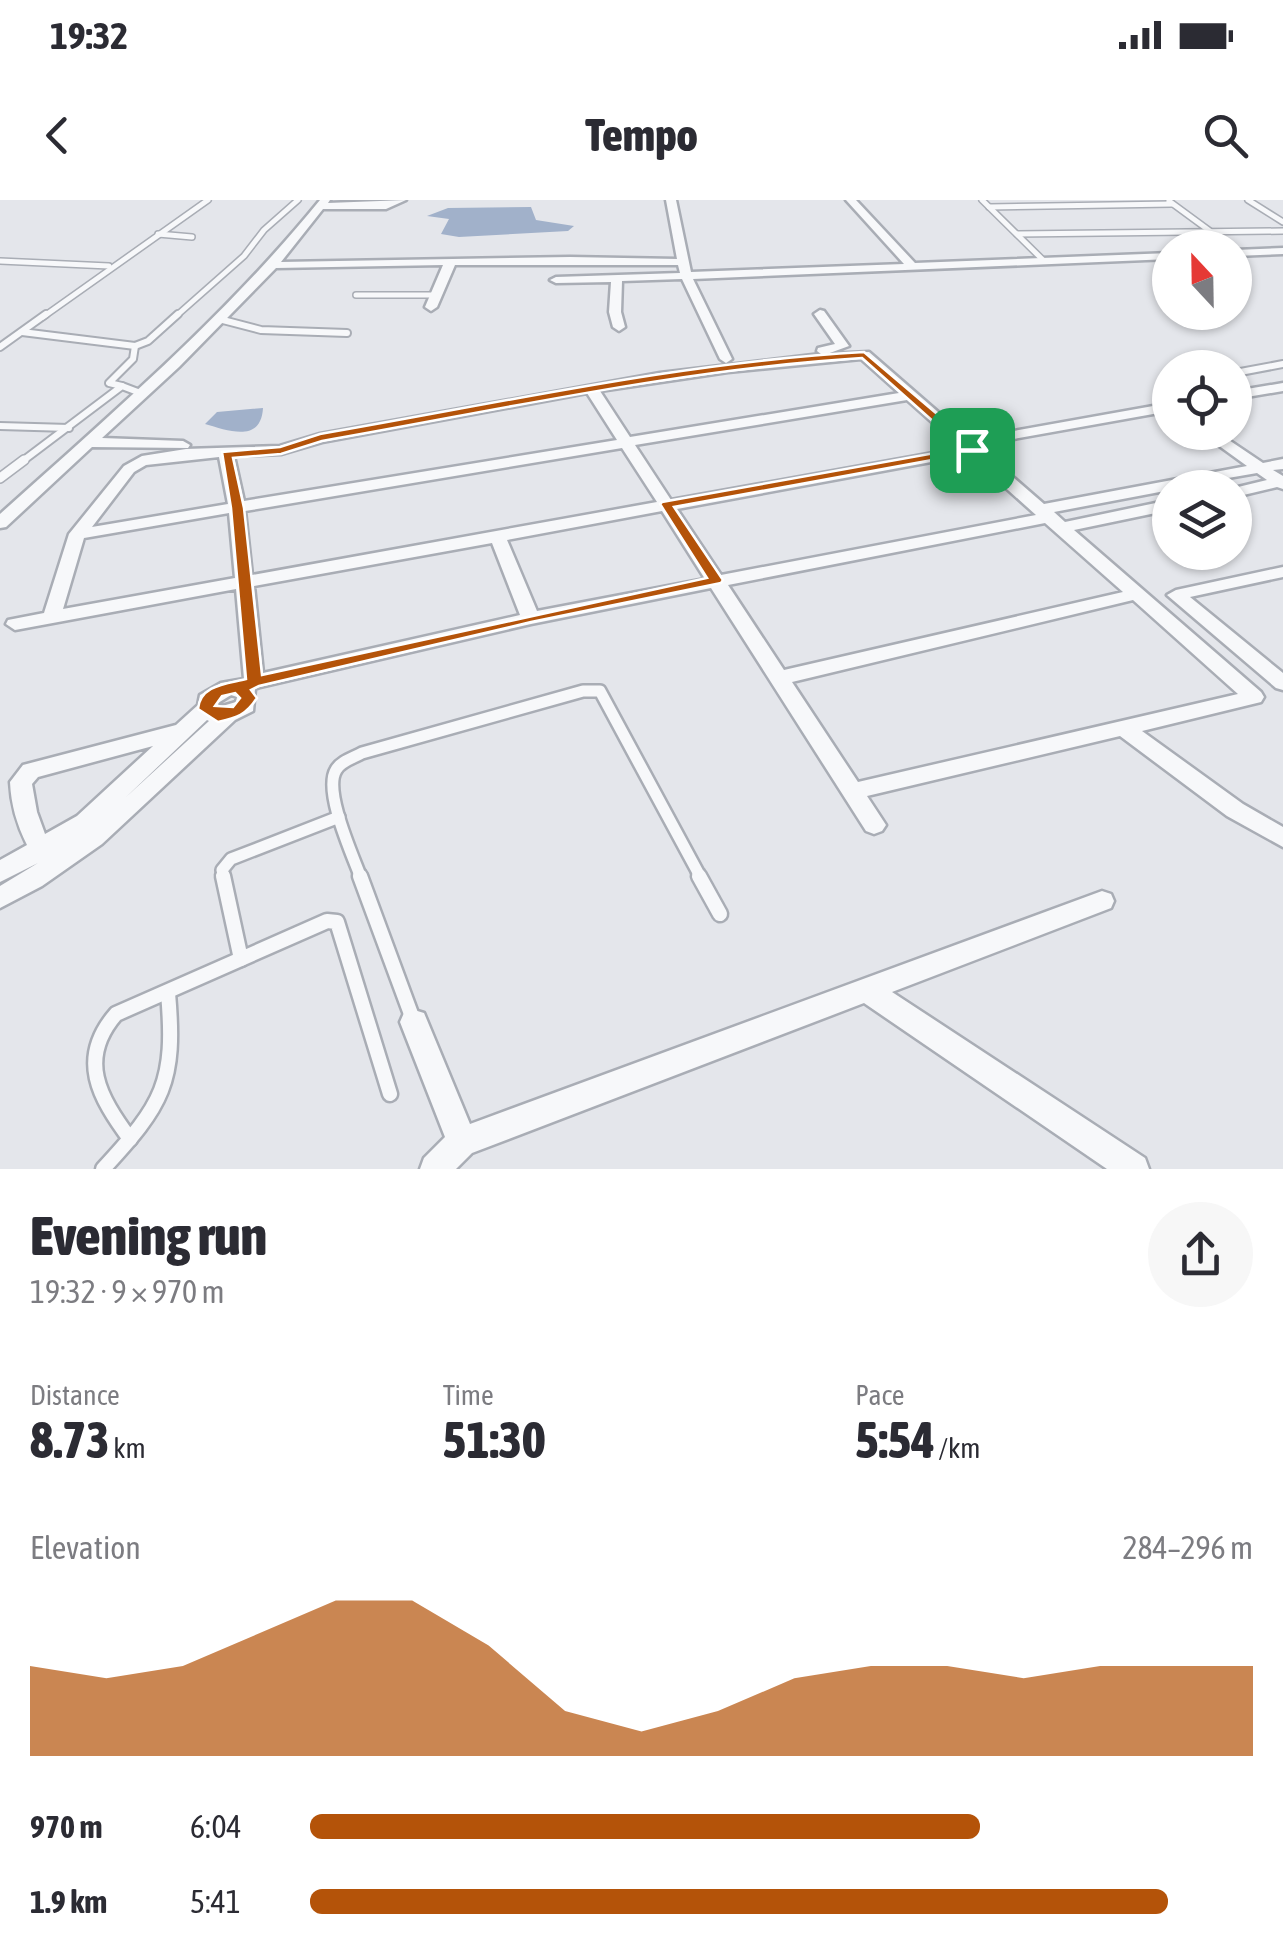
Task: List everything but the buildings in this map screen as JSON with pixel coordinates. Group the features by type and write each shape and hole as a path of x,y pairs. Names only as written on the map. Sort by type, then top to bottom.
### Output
{"street":[{"path":"0,523 143,394 219,319 273,265 324,203 386,206 402,200"},
{"path":"671,200 686,276 726,359"},
{"path":"851,200 912,266"},
{"path":"1252,251 1283,251"},
{"path":"556,280 1152,257"},
{"path":"273,265 682,262"},
{"path":"431,307 450,263"},
{"path":"617,278 615,312 619,327"},
{"path":"90,442 274,443 315,426 352,418 726,359 840,348 842,342 820,314"},
{"path":"52,617 77,534 129,470 142,461 186,454 281,450 320,438 592,390 808,358 864,355 1254,697 852,791"},
{"path":"1252,393 1283,387"},
{"path":"592,390 874,825"},
{"path":"77,534 910,395"},
{"path":"991,439 1152,408"},
{"path":"15,624 972,450"},
{"path":"1234,450 1282,482"},
{"path":"48,859 21,799 20,782 31,771 179,732 217,712 246,706 243,583 237,508 226,455"},
{"path":"248,685 531,618 1051,518 1283,464"},
{"path":"1252,488 1282,482"},
{"path":"1051,518 1152,507"},
{"path":"498,536 531,618"},
{"path":"1283,572 1176,596 1283,683"},
{"path":"780,678 1137,594"},
{"path":"0,872 48,859 104,832 217,712"},
{"path":"1124,728 1272,821 1283,838"},
{"path":"0,898 48,859 179,732"},
{"path":"435,1169 462,1142 1102,901"},
{"path":"867,990 1134,1169"},
{"path":"414,1022 462,1142"}],"lane":[{"path":"0,347 208,200"},
{"path":"22,332 135,346 148,342 244,256 264,230 298,200"},
{"path":"982,200 1044,261"},
{"path":"1248,200 1283,222"},
{"path":"989,207 1169,202 1208,230"},
{"path":"1252,231 1283,231"},
{"path":"1016,234 1152,233"},
{"path":"157,234 192,236"},
{"path":"0,261 110,266"},
{"path":"356,295 438,294"},
{"path":"219,319 261,330 347,333"},
{"path":"135,346 133,360 109,383 143,394"},
{"path":"1252,370 1283,364"},
{"path":"0,478 122,386"},
{"path":"0,426 70,428"},
{"path":"414,1022 339,817 332,778 338,765 362,753 570,694 600,691 720,914"},
{"path":"240,959 222,870 231,859 339,817"},
{"path":"130,1139 107,1112 94,1063 99,1034 115,1012 144,998 168,994 315,923 337,922 390,1094"},
{"path":"103,1169 166,1090 173,1044 168,994"}],"water":[{"path":"531,207 536,220 574,226 568,231 459,237 441,234 449,219 427,216 448,208"},
{"path":"263,408 261,419 250,430 233,431 205,424 217,412"}],"route":[{"path":"972,450 666,504 716,580 254,682 241,688 249,698 238,712 218,716 206,709 207,700 216,692 254,682 237,508 226,455 281,450 320,438 592,390 808,358 864,355 972,450"}]}
